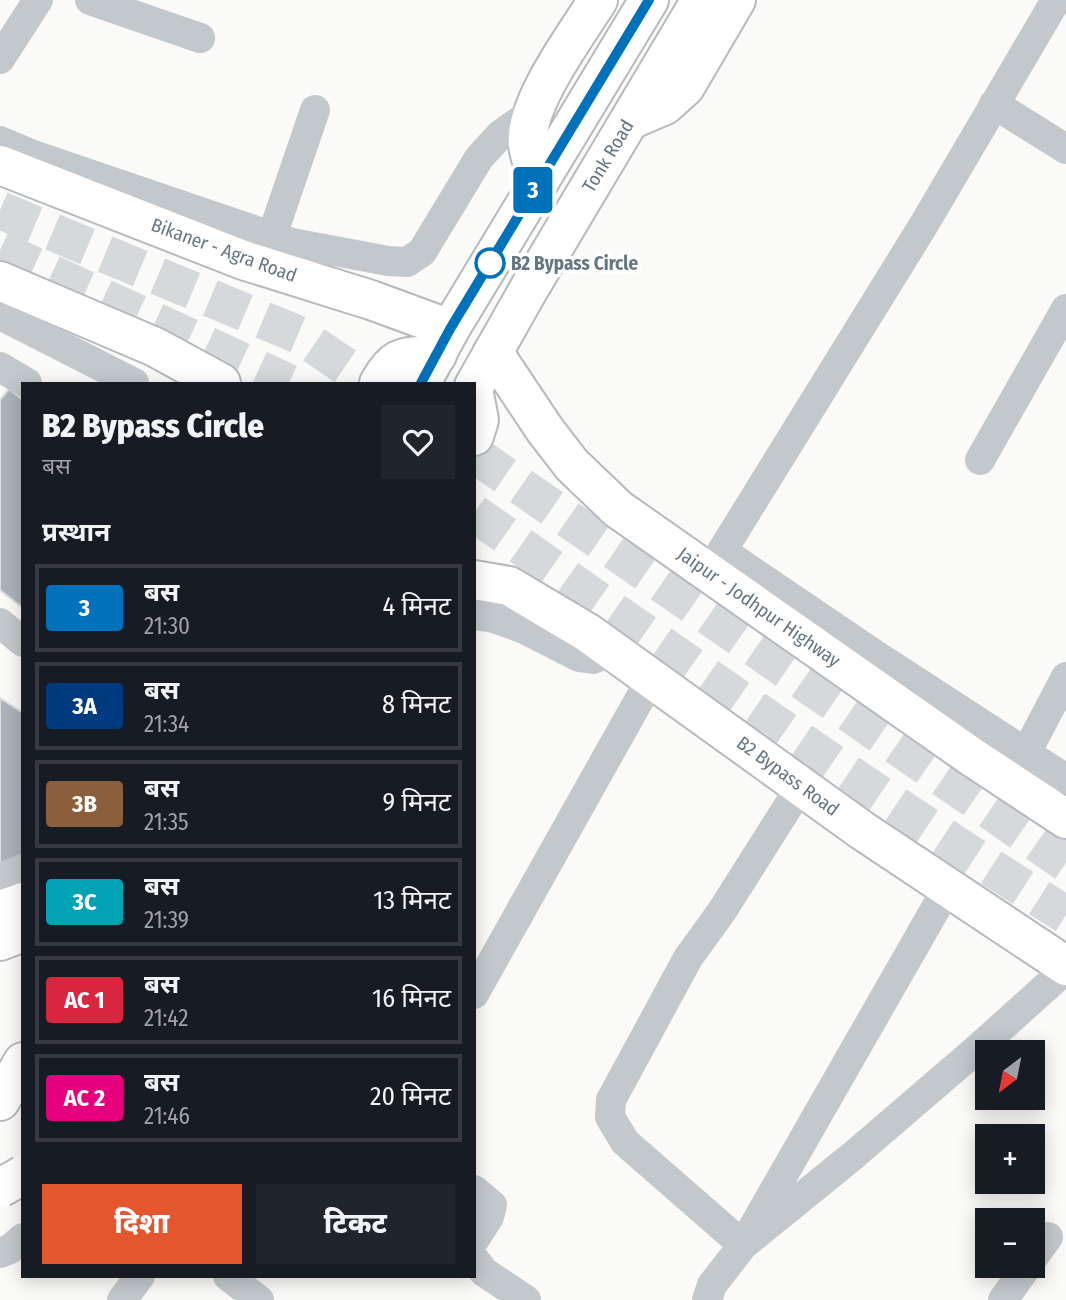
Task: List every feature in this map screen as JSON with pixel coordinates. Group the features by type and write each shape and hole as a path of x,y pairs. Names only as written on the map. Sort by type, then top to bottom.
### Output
{"main road":[{"path":"538,182 528,145 534,111 560,60 598,0"},
{"path":"380,382 389,366 398,359 436,356 649,0"},
{"name":"Tonk Road","path":"476,382 701,0"},
{"path":"629,120 665,105 685,87 736,0"},
{"name":"Bikaner - Agra Road","path":"0,165 243,260 371,300 436,356"},
{"path":"3,298 155,347 220,382"},
{"name":"Jaipur - Jodhpur Highway","path":"493,352 572,465 618,509 961,749 1066,819"},
{"path":"476,404 479,420 476,430"},
{"name":"B2 Bypass Road","path":"492,583 615,651 863,831 1066,967"},
{"path":"0,910 21,903"},
{"path":"0,941 21,933"},
{"path":"0,1040 21,1053"},
{"path":"0,1101 21,1065"},
{"path":"0,1196 21,1159"},
{"path":"0,1188 21,1176"}],"street":[{"path":"0,59 38,0"},
{"path":"90,0 200,38"},
{"path":"1056,0 923,226 722,551 1066,779"},
{"path":"995,104 1066,149"},
{"path":"272,236 315,110"},
{"path":"0,141 36,156 292,243 388,261 407,262 422,252 479,158 499,135 534,111"},
{"path":"3,298 115,379"},
{"path":"980,460 1066,309"},
{"path":"0,367 25,382"},
{"path":"476,615 494,618 522,628 579,657 593,659 615,651"},
{"path":"0,623 21,640"},
{"path":"476,990 652,677"},
{"path":"1026,753 1066,677"},
{"path":"743,1245 625,1142 610,1117 611,1100 688,958 722,911 801,786"},
{"path":"0,878 21,870"},
{"path":"707,1300 712,1285 743,1245 948,887"},
{"path":"743,1245 924,1094 1066,967"},
{"path":"476,1192 492,1205 489,1217 476,1237"},
{"path":"0,1252 10,1249 21,1240"},
{"path":"476,1262 484,1272 526,1300"},
{"path":"122,1300 138,1278"},
{"path":"231,1278 259,1300"},
{"path":"1003,1300 1019,1278"}],"building":[{"path":"9,389 21,398 21,606 0,590 0,400"},
{"path":"0,698 21,712 21,855 0,867"}],"tunnel":[{"path":"0,210 299,335 369,382"},
{"path":"0,250 287,382"},
{"path":"476,455 1066,863"},
{"path":"476,514 841,769 1066,915"}],"bus line":[{"name":"3","path":"422,382 450,329 649,0"}],"place":[{"name":"B2 Bypass Circle","path":"490,263"}]}
